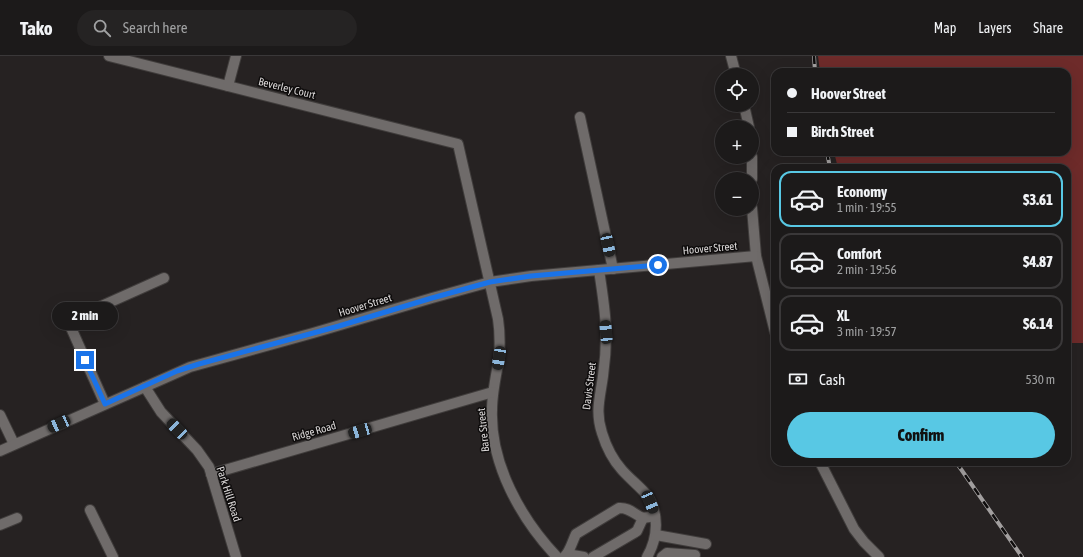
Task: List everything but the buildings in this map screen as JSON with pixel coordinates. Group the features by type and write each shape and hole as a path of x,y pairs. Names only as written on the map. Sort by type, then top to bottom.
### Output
{"street":[{"name":"Beverley Court","path":"109,56 458,144"},
{"path":"228,86 236,56"},
{"path":"731,56 734,68"},
{"path":"580,117 613,269"},
{"name":"Bare Street","path":"458,144 498,319 500,338 499,358 493,392 493,432 502,468 516,500 539,536 557,557"},
{"path":"753,216 756,256 771,316"},
{"name":"Hoover Street","path":"0,450 145,387 177,371 490,282 531,276 756,256"},
{"name":"Davis Street","path":"600,270 606,332 603,377 598,406 598,420 608,448 616,461 631,480 647,496 654,510 656,535"},
{"path":"105,404 68,321 164,278"},
{"name":"Park Hill Road","path":"145,387 166,419 199,452 209,467 236,557"},
{"name":"Ridge Road","path":"211,474 493,392"},
{"path":"0,415 14,444"},
{"path":"822,466 854,529 879,557"},
{"path":"584,557 565,556 576,534 619,508 631,511 644,518 655,516"},
{"path":"90,510 113,557"},
{"path":"0,525 17,518"},
{"path":"593,557 637,531 644,518"},
{"path":"647,557 656,535 704,544 694,556 667,553 662,557"}],"shaded area":[{"path":"818,56 1083,56 1083,343 1071,343 1071,164 837,164 835,156 1071,156 1071,68 820,68"}],"railway":[{"path":"814,56 815,68"},
{"path":"828,156 829,164"},
{"path":"959,466 1022,557"}],"route":[{"path":"85,360 105,404 145,387 177,371 199,364 339,326 490,282 531,276 658,265"}]}
